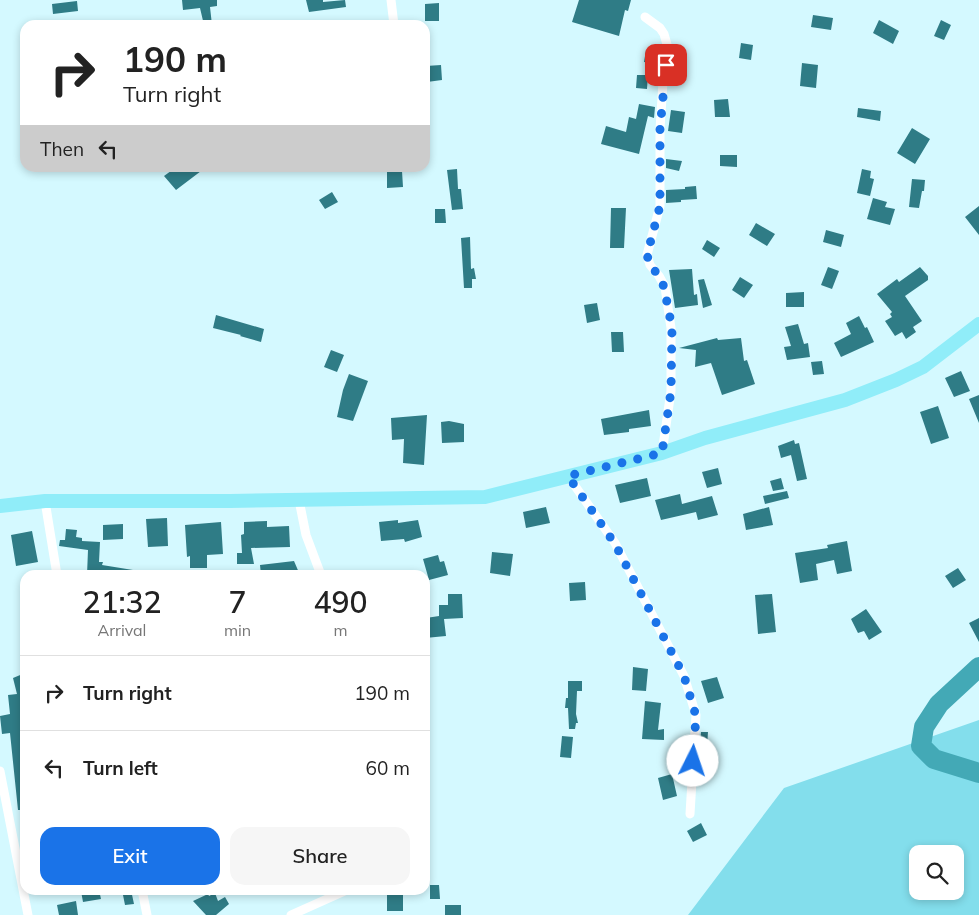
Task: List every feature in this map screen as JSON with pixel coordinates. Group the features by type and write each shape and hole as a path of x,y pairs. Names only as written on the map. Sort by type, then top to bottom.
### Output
{"main road":[{"path":"0,506 45,500 299,500 485,497 662,453 705,438 846,400 896,380 923,366 979,324"}],"street":[{"path":"391,0 393,20"},
{"path":"645,17 664,34 668,48 663,82 660,129 660,206 647,255 650,265 659,276 664,287 672,328 671,391 662,453"},
{"path":"568,476 615,544 684,676 696,716 690,814"},
{"path":"45,500 56,570"},
{"path":"299,500 306,535 319,570"},
{"path":"0,771 20,874"},
{"path":"24,895 28,915"},
{"path":"143,895 147,915"},
{"path":"291,915 336,895"}],"shaded area":[{"path":"979,720 979,915 688,915 784,788"}],"building":[{"path":"182,0 217,0 217,6 210,7 211,20 203,20 200,8 183,10"},
{"path":"306,0 323,0 323,2 345,0 346,7 309,12"},
{"path":"579,0 631,0 628,11 625,10 619,36 572,22"},
{"path":"77,1 78,11 53,14 52,4"},
{"path":"439,3 439,21 425,20 425,4"},
{"path":"813,15 833,18 831,30 811,27"},
{"path":"879,20 899,31 893,44 873,33"},
{"path":"941,20 951,25 944,40 934,36"},
{"path":"741,43 753,45 751,60 739,58"},
{"path":"646,50 661,52 659,64 644,62"},
{"path":"802,63 818,65 816,88 800,86"},
{"path":"441,65 442,80 430,82 430,66"},
{"path":"637,75 648,75 647,89 636,88"},
{"path":"728,99 730,117 715,117 714,100"},
{"path":"639,104 655,107 654,118 648,116 639,154 601,144 606,126 626,132 629,117 636,119"},
{"path":"858,108 881,111 880,121 857,117"},
{"path":"671,110 685,112 682,133 668,131"},
{"path":"912,128 930,139 915,164 897,153"},
{"path":"720,155 737,155 737,167 720,166"},
{"path":"666,159 682,161 679,171 666,168"},
{"path":"457,169 458,189 461,189 463,209 452,210 447,170"},
{"path":"862,169 871,171 870,178 874,179 870,196 857,193"},
{"path":"170,172 200,172 176,190 164,176"},
{"path":"387,172 402,172 403,187 387,188"},
{"path":"912,179 925,180 919,208 909,207"},
{"path":"696,186 697,199 666,203 666,190 685,189 685,187"},
{"path":"332,192 338,202 325,209 319,200"},
{"path":"873,198 887,202 885,207 895,209 890,225 867,219"},
{"path":"979,206 979,235 965,217"},
{"path":"611,208 626,208 624,248 610,248"},
{"path":"435,209 445,209 446,223 435,223"},
{"path":"756,223 775,234 767,246 749,235"},
{"path":"826,230 844,235 841,247 823,242"},
{"path":"470,237 471,269 474,268 476,279 472,279 472,288 464,288 461,238"},
{"path":"707,240 720,248 714,257 702,249"},
{"path":"828,267 839,271 832,289 821,285"},
{"path":"920,267 928,276 928,280 905,296 922,321 913,327 916,332 906,339 902,332 895,336 885,321 892,317 890,314 892,312 877,294 897,279 899,282"},
{"path":"692,269 694,295 697,294 698,305 675,308 669,270"},
{"path":"740,277 753,285 744,298 732,290"},
{"path":"704,279 712,305 703,308 698,280"},
{"path":"804,292 804,307 786,307 786,293"},
{"path":"597,303 600,320 587,323 584,305"},
{"path":"216,315 264,329 261,342 213,328"},
{"path":"859,316 874,342 841,357 834,343 851,334 846,323"},
{"path":"798,324 804,344 808,343 810,357 787,360 784,347 791,346 785,327"},
{"path":"611,332 623,332 624,352 612,352"},
{"path":"717,338 718,340 741,338 744,361 747,360 755,384 722,395 711,363 695,367 696,350 679,348"},
{"path":"331,350 344,355 337,372 324,367"},
{"path":"822,361 824,374 813,375 811,362"},
{"path":"961,371 970,391 954,397 945,378"},
{"path":"349,374 368,381 353,421 337,417"},
{"path":"979,395 979,423 969,399"},
{"path":"938,406 949,438 931,444 920,412"},
{"path":"649,410 651,426 629,429 629,432 604,435 601,419"},
{"path":"427,415 424,465 403,463 404,439 392,440 391,418"},
{"path":"449,421 464,424 464,442 442,443 441,422"},
{"path":"794,440 795,444 799,443 807,479 797,481 791,455 781,458 778,446"},
{"path":"718,468 722,484 707,488 702,472"},
{"path":"647,478 651,496 620,503 615,485"},
{"path":"781,478 784,489 773,491 770,481"},
{"path":"787,491 789,498 765,504 763,496"},
{"path":"680,494 682,504 712,496 718,515 698,520 696,512 661,520 655,500"},
{"path":"546,507 550,523 526,528 523,512"},
{"path":"769,507 773,525 746,530 743,514"},
{"path":"167,518 168,546 148,547 146,519"},
{"path":"398,520 398,523 418,520 422,537 405,542 404,539 381,541 379,522"},
{"path":"267,521 267,527 289,526 290,547 251,548 254,564 237,564 237,553 242,553 241,535 244,534 244,522"},
{"path":"221,522 223,554 207,555 207,568 190,568 190,556 187,557 185,525"},
{"path":"123,524 123,539 103,540 103,525"},
{"path":"66,529 77,530 76,537 82,538 82,541 100,542 99,562 103,562 102,565 133,570 87,570 88,550 59,546 60,540 65,540"},
{"path":"32,531 38,562 16,566 11,535"},
{"path":"847,541 852,571 837,574 834,560 816,564 818,580 800,583 795,553 828,548 827,545"},
{"path":"492,552 513,554 510,576 490,573"},
{"path":"438,555 440,562 444,561 448,575 430,580 430,570 426,570 423,559"},
{"path":"294,561 298,570 260,570 260,565"},
{"path":"958,568 966,580 953,588 945,576"},
{"path":"585,582 586,600 570,601 569,583"},
{"path":"448,594 462,594 463,618 444,619 446,636 430,638 430,617 439,616 439,605 448,605"},
{"path":"772,594 776,632 758,634 755,595"},
{"path":"866,609 882,632 869,640 864,631 858,633 851,619"},
{"path":"979,618 979,642 969,623"},
{"path":"633,667 648,669 646,691 632,690"},
{"path":"20,675 20,810 18,810 10,733 2,734 0,716 10,714 8,695 17,694 13,678"},
{"path":"717,677 724,698 708,703 701,681"},
{"path":"568,681 582,681 582,691 577,691 576,714 578,723 576,723 575,729 569,729 568,708 565,708 566,698 568,698"},
{"path":"645,701 661,703 658,730 664,729 664,740 642,739"},
{"path":"701,732 708,732 707,746 700,745"},
{"path":"562,736 573,737 571,758 560,757"},
{"path":"672,774 677,796 663,800 658,778"},
{"path":"701,823 707,835 693,842 687,831"},
{"path":"430,885 439,885 440,899 430,899"},
{"path":"82,895 100,895 101,899 83,902"},
{"path":"123,895 132,895 134,904 125,905"},
{"path":"206,895 216,895 218,901 225,897 229,904 216,915 206,915 193,901"},
{"path":"387,895 403,895 403,911 387,911"},
{"path":"76,901 78,915 59,915 57,905"},
{"path":"445,905 461,905 461,915 445,915"}],"waterway":[{"path":"979,667 939,704 924,727 921,746 934,759 979,773"}],"route":[{"path":"666,65 660,129 660,206 647,255 650,265 659,276 664,287 672,328 671,391 662,453 568,476 615,544 684,676 696,716 693,761"}]}
